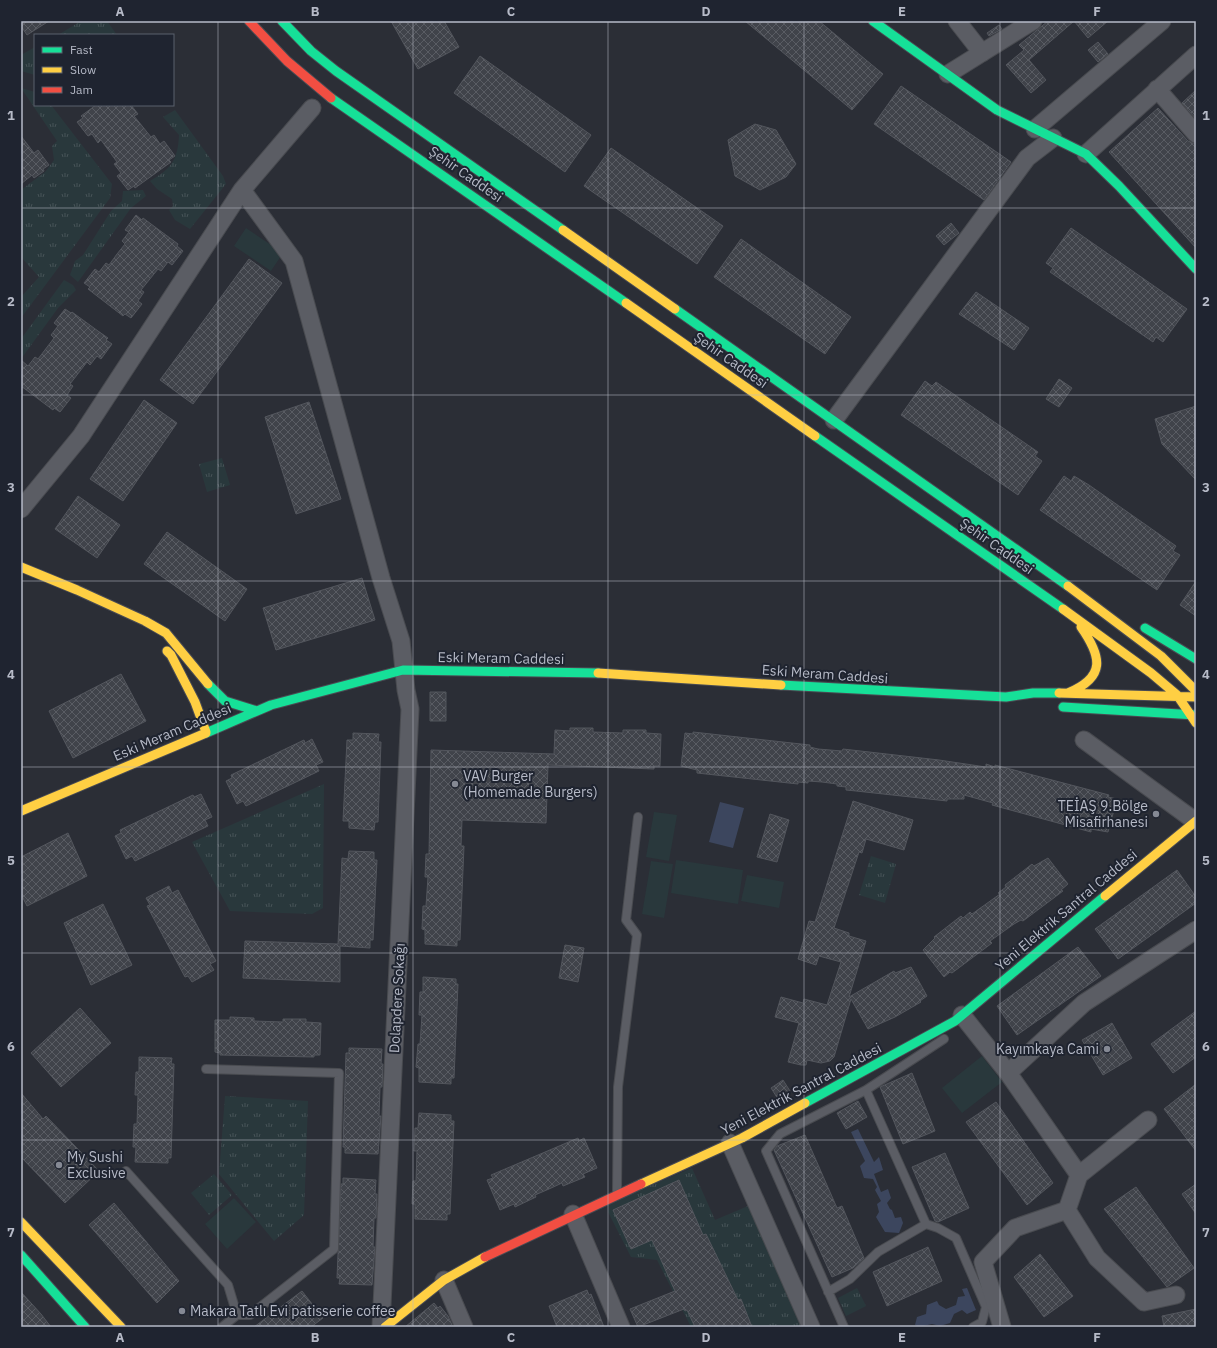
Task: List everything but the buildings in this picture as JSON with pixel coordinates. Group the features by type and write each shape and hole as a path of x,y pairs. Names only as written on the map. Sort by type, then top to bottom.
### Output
{"main road":[{"name":"Şehir Caddesi","path":"249,21 263,39 300,73 329,96 1072,615 1151,673 1177,695 1194,718"},
{"name":"Şehir Caddesi","path":"282,21 311,51 336,71 834,420 1090,602 1161,656 1196,692"},
{"path":"873,21 997,110 1086,154 1119,186 1196,269"},
{"path":"21,567 77,590 166,633 213,690 225,701 257,710"},
{"path":"1090,602 1124,617"},
{"path":"1068,693 1085,686 1091,679 1096,668 1097,661 1097,655 1092,643 1072,615"},
{"path":"1138,623 1196,659"},
{"path":"159,642 171,655 195,702 206,732"},
{"name":"Eski Meram Caddesi","path":"21,811 257,710 403,670 591,673 906,693 1006,697 1032,703"},
{"name":"Eski Meram Caddesi","path":"1006,697 1033,693 1177,695 1196,697"},
{"path":"1054,706 1194,718"},
{"name":"Yeni Elektrik Santral Caddesi","path":"385,1327 444,1280 478,1260 573,1214 730,1144 955,1021 964,1022 1196,821"},
{"path":"21,1222 121,1327"},
{"path":"21,1255 86,1327"}],"street":[{"path":"957,21 982,53"},
{"path":"948,74 1033,21"},
{"path":"1035,129 1162,21"},
{"path":"1086,154 1196,54"},
{"path":"1157,89 1196,134"},
{"path":"21,509 81,436 242,190 312,108"},
{"path":"834,420 1027,158 1053,138"},
{"name":"Dolapdere Sokağı","path":"242,190 294,261 381,578 401,641 403,670 410,709 381,1327"},
{"path":"1084,740 1196,821"},
{"path":"1008,1073 1084,1003 1196,930"},
{"path":"964,1022 1008,1073 1079,1175"},
{"path":"1067,1210 1079,1175 1148,1120"},
{"path":"730,1144 811,1327"},
{"path":"1067,1210 1097,1258 1144,1302 1176,1295"},
{"path":"1002,1327 983,1262 1015,1228 1067,1210"},
{"path":"573,1214 621,1327"},
{"path":"444,1280 464,1327"}],"lane":[{"path":"617,1195 618,1087 637,934 626,920 638,817"},
{"path":"844,1327 766,1151 780,1134 866,1090 949,1035"},
{"path":"206,1069 339,1073 334,1250 250,1315 237,1315 222,1327"},
{"path":"866,1090 926,1224 938,1228 956,1238 986,1307 982,1322 973,1327"},
{"path":"126,1171 228,1285 237,1315"},
{"path":"828,1292 850,1279 878,1252 926,1224"}],"green space":[{"path":"81,21 107,21 116,34 60,34"},
{"path":"34,48 34,75 21,71 21,55"},
{"path":"21,88 34,92 34,106 52,106 112,184 110,198 21,318 21,297 39,277 21,257 21,190 45,172 54,160 52,146 57,141"},
{"path":"175,110 223,176 226,184 190,229 175,220 169,210 173,206 172,199 157,189 150,181 168,168 175,157 179,135 163,117"},
{"path":"143,190 146,196 131,208 78,282 70,275 75,261 83,255 111,211 122,201 123,191"},
{"path":"246,228 283,253 271,271 234,246"},
{"path":"64,280 73,285 76,290 58,308 21,359 21,339"},
{"path":"222,458 230,485 207,492 199,464"},
{"path":"324,784 323,908 312,914 230,911 192,842"},
{"path":"654,812 677,815 669,861 646,857"},
{"path":"871,856 896,864 885,903 859,895"},
{"path":"676,860 743,870 738,904 671,893"},
{"path":"651,861 673,864 664,918 642,914"},
{"path":"747,875 784,882 779,908 741,901"},
{"path":"982,1056 1002,1082 962,1113 942,1088"},
{"path":"225,1096 308,1101 304,1215 274,1241 219,1174"},
{"path":"692,1168 715,1220 748,1206 803,1327 691,1327 657,1260 631,1257 608,1212 609,1203"},
{"path":"214,1174 232,1195 209,1215 191,1193"},
{"path":"234,1198 256,1222 227,1249 205,1224"},
{"path":"857,1288 866,1306 846,1316 838,1298"}],"water":[{"path":"720,802 744,808 733,848 709,842"},
{"path":"858,1129 874,1162 879,1157 883,1170 874,1174 881,1192 888,1189 891,1198 887,1203 895,1218 901,1217 903,1223 899,1233 885,1232 876,1217 879,1212 877,1204 881,1201 875,1190 877,1187 873,1179 864,1178 860,1166 865,1161 851,1132"},
{"path":"967,1288 976,1310 967,1314 962,1310 954,1314 950,1323 940,1326 932,1324 919,1327 915,1325 917,1317 926,1314 927,1305 937,1301 939,1305 946,1309 956,1305 958,1297 965,1296 962,1289"}],"traffic: fast":[{"path":"282,21 311,51 336,71 563,230"},
{"path":"873,21 997,110 1086,154 1119,186 1196,269"},
{"path":"331,98 626,303"},
{"path":"675,309 1068,586"},
{"path":"815,436 1063,609"},
{"path":"1145,628 1196,659"},
{"path":"206,733 271,705 403,670 598,673"},
{"path":"208,684 225,701 257,711"},
{"path":"781,685 1006,697 1033,693 1059,693"},
{"path":"1063,707 1196,715"},
{"path":"805,1103 955,1021 1105,896"},
{"path":"21,1255 85,1327"}],"traffic: slow":[{"path":"563,230 675,309"},
{"path":"626,303 815,436"},
{"path":"21,567 77,590 145,621 166,633 208,684"},
{"path":"1068,586 1161,656 1196,691"},
{"path":"1063,609 1151,673 1177,695 1196,723"},
{"path":"1068,693 1080,687 1089,680 1097,665 1093,648 1081,627"},
{"path":"167,651 171,655 195,702 206,732"},
{"path":"598,673 781,685"},
{"path":"1059,693 1196,697"},
{"path":"21,811 206,733"},
{"path":"1105,896 1196,821"},
{"path":"641,1184 742,1138 805,1103"},
{"path":"21,1222 121,1327"},
{"path":"385,1327 444,1280 485,1257"}],"traffic: jam":[{"path":"249,21 287,61 331,98"},
{"path":"485,1257 641,1184"}],"place":[{"name":"VAV Burger (Homemade Burgers)","path":"455,784"},
{"name":"TEİAŞ 9.Bölge Misafirhanesi","path":"1156,814"},
{"name":"Kayımkaya Cami","path":"1107,1049"},
{"name":"My Sushi Exclusive","path":"59,1165"},
{"name":"Makara Tatlı Evi patisserie coffee","path":"182,1311"}]}
